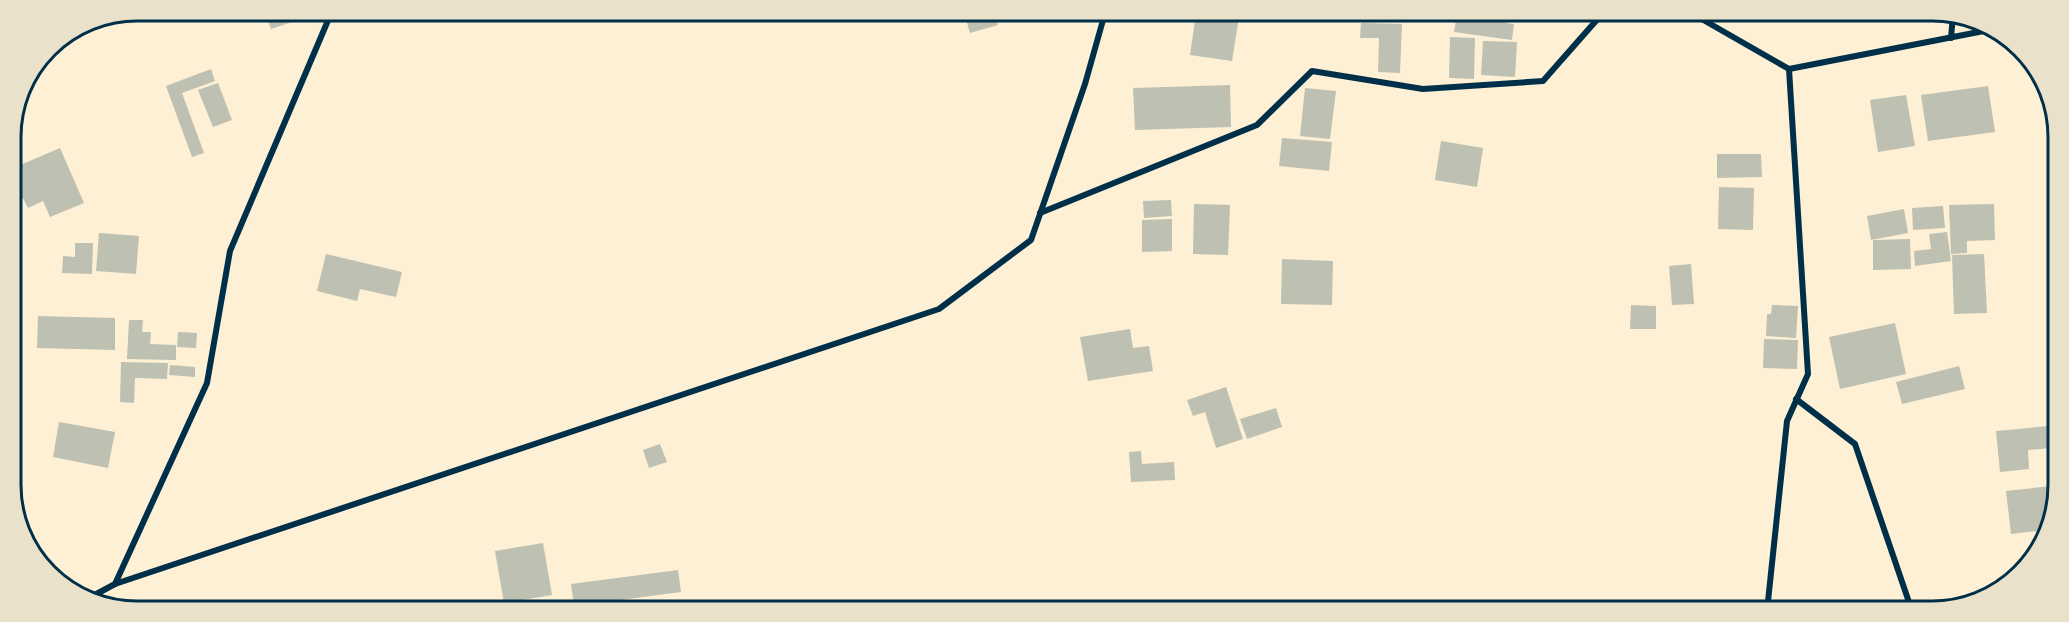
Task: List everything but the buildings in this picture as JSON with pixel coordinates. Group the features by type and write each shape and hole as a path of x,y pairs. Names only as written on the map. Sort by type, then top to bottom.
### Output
{"street":[{"path":"115,584 207,383 230,251 328,21"},
{"path":"97,594 115,584 939,309 1031,240 1085,84 1103,21"},
{"path":"1040,213 1257,125 1312,71 1423,88 1543,81 1596,21"},
{"path":"1705,21 1790,69 1980,32"},
{"path":"1951,38 1952,23"},
{"path":"1768,601 1787,422 1808,374 1790,69"},
{"path":"1796,399 1855,444 1909,601"}]}
